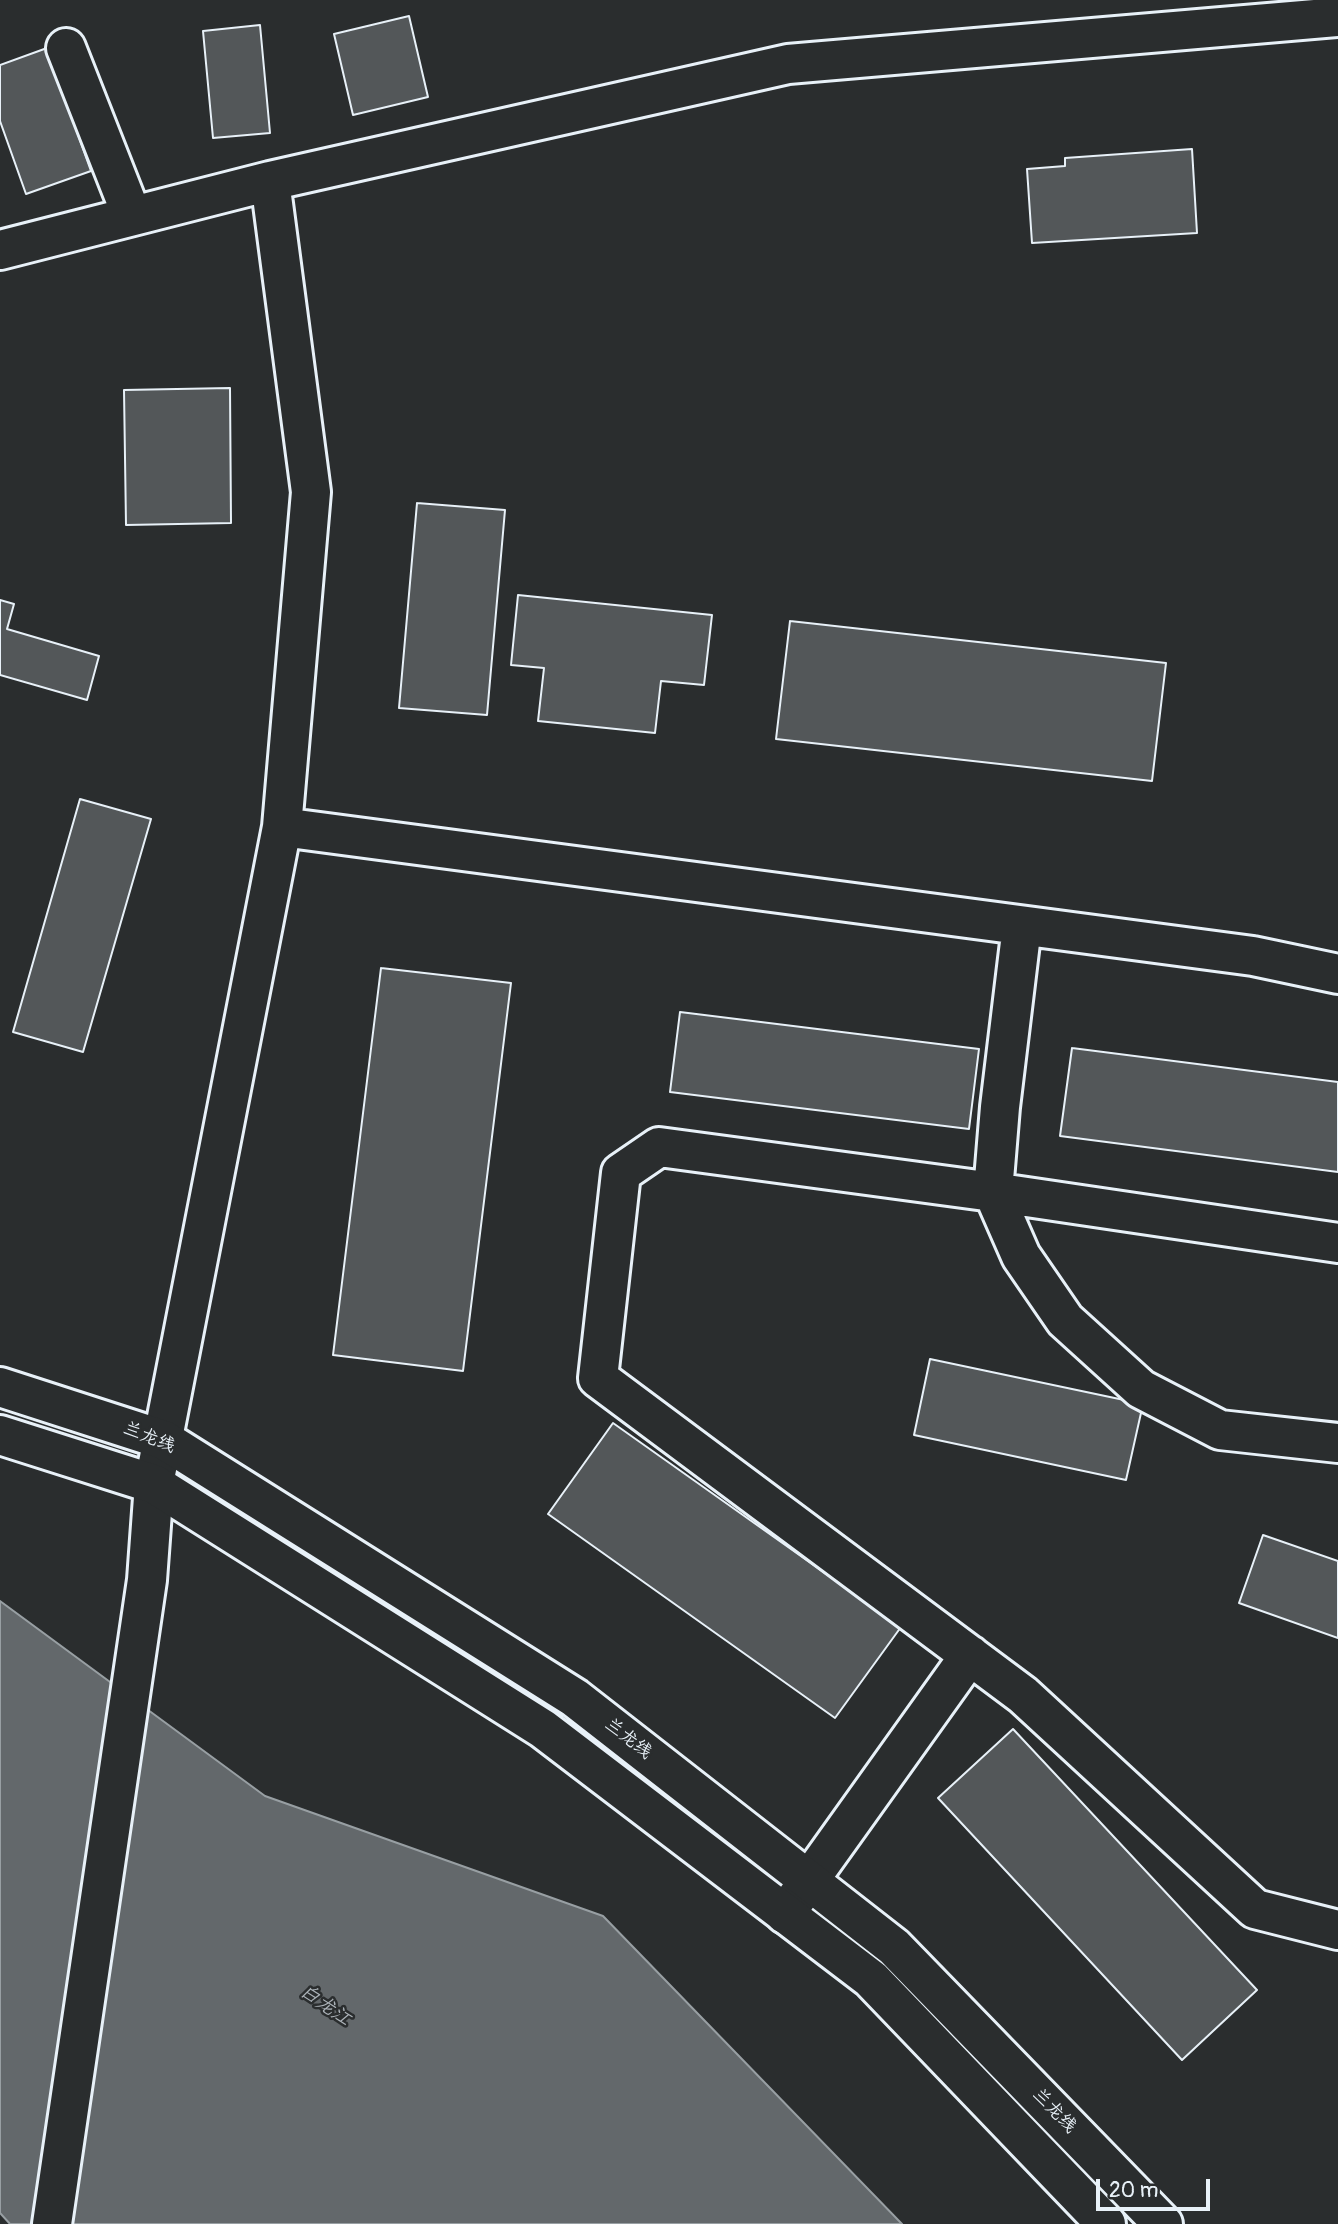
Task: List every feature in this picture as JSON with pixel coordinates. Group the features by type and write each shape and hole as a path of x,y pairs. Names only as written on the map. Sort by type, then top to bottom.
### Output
{"main road":[{"path":"0,250 270,181 788,64 1338,17"},
{"path":"66,48 132,216"},
{"path":"52,2224 148,1580 154,1484 282,827 311,492 270,181"},
{"path":"282,827 1254,956 1338,974"},
{"path":"1022,926 1000,1107 993,1192 1021,1256 1065,1320 1141,1389 1220,1430 1338,1443"},
{"path":"1338,1243 993,1192 659,1147 621,1173 598,1378 1023,1695 1255,1909 1338,1930"},
{"name":"兰龙线","path":"0,1387 163,1440 575,1698 894,1947 1163,2224"},
{"path":"0,1435 154,1484 543,1729 871,1979 1106,2224"},
{"path":"785,1914 970,1654"}],"water":[{"name":"白龙江","path":"0,1601 265,1796 603,1916 902,2224 10,2224 0,2213"}],"building":[{"path":"409,16 428,97 353,115 334,34"},
{"path":"260,25 270,133 213,138 203,31"},
{"path":"47,48 91,171 26,194 0,121 0,65"},
{"path":"1192,149 1197,233 1032,243 1027,169 1065,166 1065,158"},
{"path":"230,388 231,523 126,525 124,390"},
{"path":"417,503 505,510 487,715 399,708"},
{"path":"518,595 712,615 704,685 661,681 655,733 538,721 544,668 511,665"},
{"path":"0,600 14,604 7,629 99,656 87,700 0,675"},
{"path":"790,621 1166,663 1152,781 776,739"},
{"path":"80,799 151,819 83,1052 13,1032"},
{"path":"381,968 511,983 463,1371 333,1355"},
{"path":"680,1012 979,1049 969,1129 670,1092"},
{"path":"1072,1048 1338,1082 1338,1172 1060,1136"},
{"path":"930,1359 1143,1404 1126,1480 914,1435"},
{"path":"613,1423 901,1627 835,1718 548,1514"},
{"path":"1263,1535 1338,1561 1338,1638 1239,1603"},
{"path":"1013,1729 1257,1990 1182,2060 938,1798"}]}
